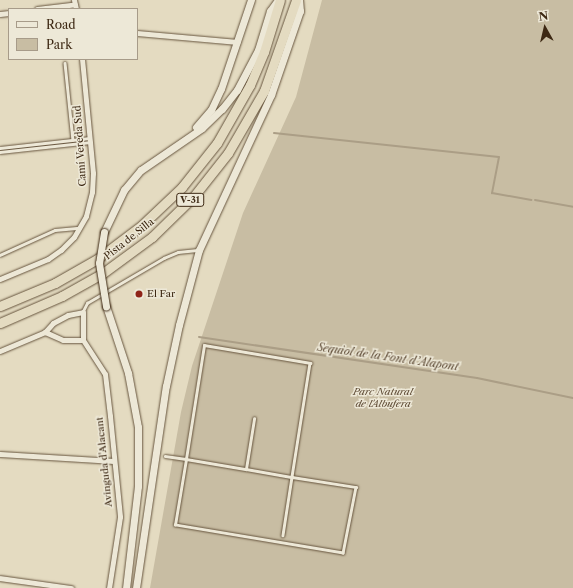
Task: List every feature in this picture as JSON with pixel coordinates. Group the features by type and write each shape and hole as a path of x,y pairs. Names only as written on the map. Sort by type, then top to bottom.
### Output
{"highway":[{"name":"Pista de Silla","path":"0,306 55,282 97,259 142,225 182,187 217,143 250,84 264,52 279,0"},
{"name":"Pista de Silla","path":"0,323 62,296 103,273 152,237 194,196 228,153 264,91 296,0"}],"main road":[{"path":"178,143 211,110 238,42 251,0"},
{"path":"126,588 138,486 139,454 134,397 106,306 99,263 104,232 124,190 141,170 178,143 202,128 222,109 237,90 258,50 270,11 279,0"},
{"path":"136,588 150,488 177,333 199,250 276,81 300,11 300,0"}],"street":[{"path":"45,8 75,4"},
{"path":"138,33 238,42"},
{"name":"Camí Vereda Sud","path":"0,279 48,259 74,237 86,216 92,192 90,140 82,60"},
{"path":"0,351 45,332 53,323 68,315 83,312 83,340 63,340 45,332"},
{"name":"Avinguda d'Alacant","path":"83,340 105,374 120,517 109,588"},
{"path":"0,454 114,461"},
{"path":"0,578 71,588"}],"lane":[{"path":"65,63 73,140"},
{"path":"0,148 73,140 90,140"},
{"path":"0,152 90,140"},
{"path":"0,255 55,230 79,228"},
{"path":"83,312 87,304 164,258 178,252 199,250"},
{"path":"165,456 186,459 292,477 356,487 343,553 175,525 186,459 204,345 310,363 292,477 283,535"},
{"path":"246,469 254,419"}],"green space":[{"name":"Parc Natural de l'Albufera","path":"322,0 573,0 573,588 150,588 181,412 192,366 243,213 296,97"}],"waterway":[{"path":"274,133 499,157 492,193 531,200"},
{"path":"535,200 573,207"},
{"name":"Sequiol de la Font d’Alapont","path":"199,337 477,378 573,398"}],"place":[{"name":"El Far","path":"139,294"}]}
